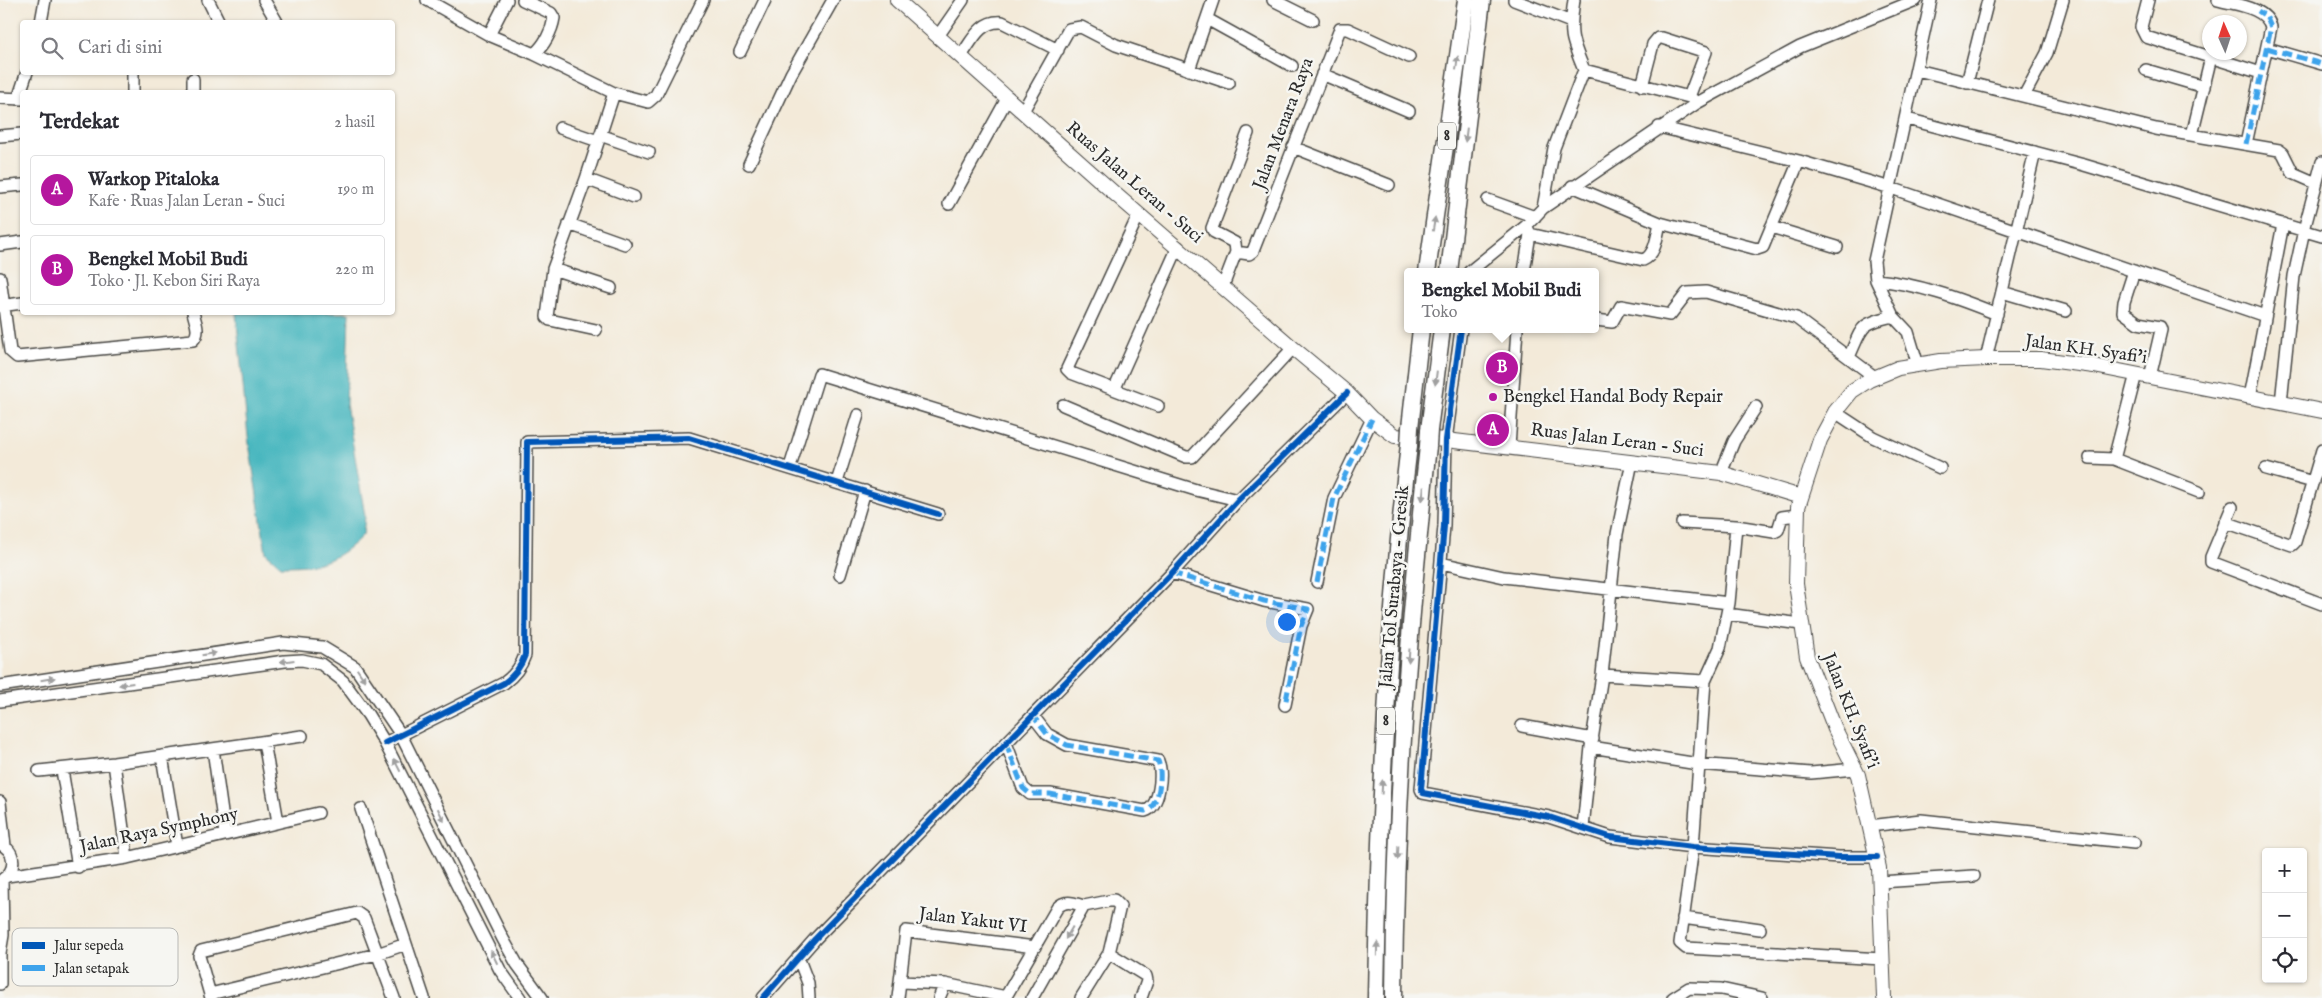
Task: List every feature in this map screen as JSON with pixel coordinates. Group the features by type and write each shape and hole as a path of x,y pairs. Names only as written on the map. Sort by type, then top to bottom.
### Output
{"highway":[{"name":"8","path":"1428,268 1466,0"},
{"name":"8","path":"1449,268 1482,0"},
{"name":"Jalan Tol Surabaya - Gresik","path":"1376,998 1379,858 1397,552 1421,333"},
{"name":"Jalan Tol Surabaya - Gresik","path":"1394,998 1394,931 1411,622 1442,333"}],"main road":[{"name":"Ruas Jalan Leran - Suci","path":"897,0 1178,248 1348,393 1372,419 1395,436 1509,447 1721,473 1801,497"},
{"name":"Jalan KH. Syafi'i","path":"1884,998 1880,882 1877,857 1855,769 1835,729 1806,657 1796,584 1797,516 1801,497 1820,440 1834,412 1852,391 1898,368 1941,361 1986,359 2041,359 2136,374 2322,411"}],"street":[{"path":"40,20 45,0"},
{"path":"208,0 217,20"},
{"path":"264,0 276,20"},
{"path":"428,0 489,35 534,54 614,93 644,102 653,98 702,0"},
{"path":"489,35 507,0"},
{"path":"523,0 552,13 554,18 540,50 534,54"},
{"path":"740,52 766,0"},
{"path":"750,164 791,74 833,0"},
{"path":"938,36 963,0"},
{"path":"1189,70 1213,0"},
{"path":"1273,0 1312,20"},
{"path":"1514,0 1571,22"},
{"path":"1543,208 1554,148 1584,70 1573,45 1571,22 1574,0"},
{"path":"1524,268 1528,230 1535,217 1543,208 1659,127 1693,100 1800,46 1916,0"},
{"path":"1918,365 1908,332 1893,316 1876,280 1874,261 1907,119 1931,0"},
{"path":"1967,82 1988,0"},
{"path":"2024,96 2047,53 2063,0"},
{"path":"2148,0 2141,27 2146,37 2202,54"},
{"path":"2218,0 2258,11 2266,16 2271,27 2246,144"},
{"path":"1207,19 1292,66"},
{"path":"961,56 981,28 990,22 1002,22 1058,50"},
{"path":"1023,111 1069,29 1076,26 1116,45 1229,83"},
{"name":"Jalan Menara Raya","path":"1236,252 1249,254 1253,251 1322,74 1342,28 1409,56"},
{"path":"1642,86 1653,44 1658,38 1662,38 1706,52 1693,100"},
{"path":"2267,48 2322,64"},
{"path":"2192,135 2210,60"},
{"path":"2220,60 2261,73"},
{"path":"1584,70 1693,100"},
{"path":"1917,70 2156,129 2279,150 2283,153 2293,173 2316,182"},
{"path":"2146,70 2204,87"},
{"path":"1322,74 1409,111"},
{"path":"22,90 26,75"},
{"path":"133,75 133,90"},
{"path":"192,90 193,79"},
{"path":"596,330 548,318 553,269 586,179 614,93"},
{"path":"949,204 1008,97"},
{"path":"0,98 20,99"},
{"path":"1907,119 2035,152 2322,236"},
{"path":"1659,127 1799,160 1891,188 2265,316"},
{"path":"560,128 649,152"},
{"path":"1223,286 1236,252 1235,244 1214,232 1212,228 1248,133"},
{"path":"0,136 20,134"},
{"path":"1293,147 1389,185"},
{"path":"1986,359 2035,152"},
{"path":"1572,186 1660,223 1757,249 1763,247 1799,160"},
{"path":"2281,403 2294,276 2322,162"},
{"path":"586,179 634,197"},
{"path":"0,187 20,185"},
{"path":"1488,200 1535,217"},
{"path":"1139,214 1067,367 1071,373 1115,388 1158,406"},
{"path":"1528,230 1643,260 1649,258 1652,253 1660,223"},
{"path":"569,224 625,244"},
{"path":"2250,397 2283,224"},
{"path":"1771,227 1837,247"},
{"path":"1475,268 1528,230"},
{"path":"0,245 20,242"},
{"path":"1115,388 1178,248"},
{"path":"553,269 612,288"},
{"path":"2134,271 2124,302 2123,312 2138,323 2154,324 2161,330 2150,377"},
{"path":"0,278 2,306 10,351 17,357 193,340 197,335 194,315"},
{"path":"1876,280 1898,282 1949,294 1997,314"},
{"path":"1599,320 1612,322 1621,306 1670,315 1687,293 1706,292 1796,318 1876,378"},
{"path":"2002,292 2066,310"},
{"path":"2,306 20,303"},
{"path":"1849,357 1862,328 1871,322 1893,316"},
{"path":"1459,333 1446,440 1444,526 1422,782 1424,793 1549,817 1610,837 1692,847 1839,857 1877,857"},
{"path":"1509,447 1517,333"},
{"path":"1063,405 1186,457 1192,457 1293,348"},
{"path":"790,467 819,374 1196,490 1238,500"},
{"path":"2114,459 2136,374"},
{"path":"762,998 798,957 1172,573 1238,500 1348,393"},
{"path":"1721,473 1734,441 1756,407"},
{"path":"1834,412 1873,436 1940,468"},
{"path":"837,482 858,415"},
{"path":"1317,582 1334,498 1372,419"},
{"path":"385,743 504,683 516,673 523,662 525,655 526,442 689,438 790,467 938,514"},
{"path":"2225,522 2292,545 2295,542 2322,450"},
{"path":"2090,458 2114,459 2199,492"},
{"path":"1583,828 1617,534 1632,462"},
{"path":"2266,469 2313,482"},
{"path":"840,575 865,491"},
{"path":"2232,508 2211,556 2211,562 2214,565 2322,604"},
{"path":"1682,523 1736,526 1774,532 1779,528 1782,517 1797,516"},
{"path":"1736,526 1728,609 1720,648 1704,680 1692,847 1680,943 1686,948 1882,959"},
{"path":"1441,563 1504,577 1611,589 1728,609 1801,624"},
{"path":"1172,573 1264,601 1308,609 1301,626 1285,705"},
{"path":"0,686 273,644 302,644 322,647 355,667 401,735 503,939 522,972 542,998"},
{"path":"0,701 302,660 321,664 343,681 368,715 385,743 500,970 520,998"},
{"path":"1602,675 1704,680"},
{"path":"1006,743 1023,788 1030,794 1050,794 1142,811 1148,811 1151,808 1158,789 1158,761 1067,745 1047,734 1032,716"},
{"path":"1522,726 1592,743 1698,764 1811,773 1855,769"},
{"path":"39,771 62,770 302,736"},
{"path":"264,742 278,822"},
{"path":"213,749 225,834"},
{"path":"162,756 177,846"},
{"path":"114,763 127,858"},
{"path":"62,770 78,867"},
{"path":"0,802 3,845 12,855 14,861 13,867 3,879 0,984"},
{"path":"361,809 424,998"},
{"name":"Jalan Raya Symphony","path":"3,879 127,858 318,813"},
{"path":"1869,826 1921,820 2134,843"},
{"path":"1880,882 1974,876"},
{"path":"898,998 901,982 946,984 1006,997 1061,903 1067,902 1084,906 1114,900 1120,904 1109,953 1081,998"},
{"path":"1032,998 1084,906"},
{"path":"392,998 377,954 364,918 360,914 352,914 201,951 198,956 210,996 377,954 406,944"},
{"path":"1683,918 1760,929"},
{"name":"Jalan Yakut VI","path":"901,982 906,931 1035,947"},
{"path":"1109,953 1146,976 1147,981 1141,998"},
{"path":"798,957 808,983 809,998"},
{"path":"938,998 946,984"},
{"path":"1673,998 1689,988 1721,989 1762,998"}],"water":[{"path":"236,315 349,315 346,404 365,516 363,535 344,552 326,561 316,564 281,566 266,553 248,437"}],"marked path":[{"path":"2246,144 2271,27 2266,16 2258,11"},
{"path":"2267,48 2322,64"},
{"path":"1317,582 1334,498 1372,419"},
{"path":"1172,573 1264,601 1308,609 1301,626 1285,705"},
{"path":"1006,743 1023,788 1030,794 1050,794 1145,811 1154,803 1160,781 1158,761 1067,745 1047,734 1033,716"}],"cycle path":[{"path":"1460,333 1446,440 1444,526 1421,789 1423,793 1549,817 1610,837 1693,847 1839,857 1877,857"},
{"path":"763,998 815,939 1172,573 1238,500 1347,393"},
{"path":"385,743 504,683 517,671 522,663 525,655 527,442 689,438 938,514"}],"place":[{"name":"Bengkel Mobil Budi","path":"1502,368"},
{"name":"Bengkel Handal Body Repair","path":"1493,397"},
{"name":"Warkop Pitaloka","path":"1493,430"}]}
